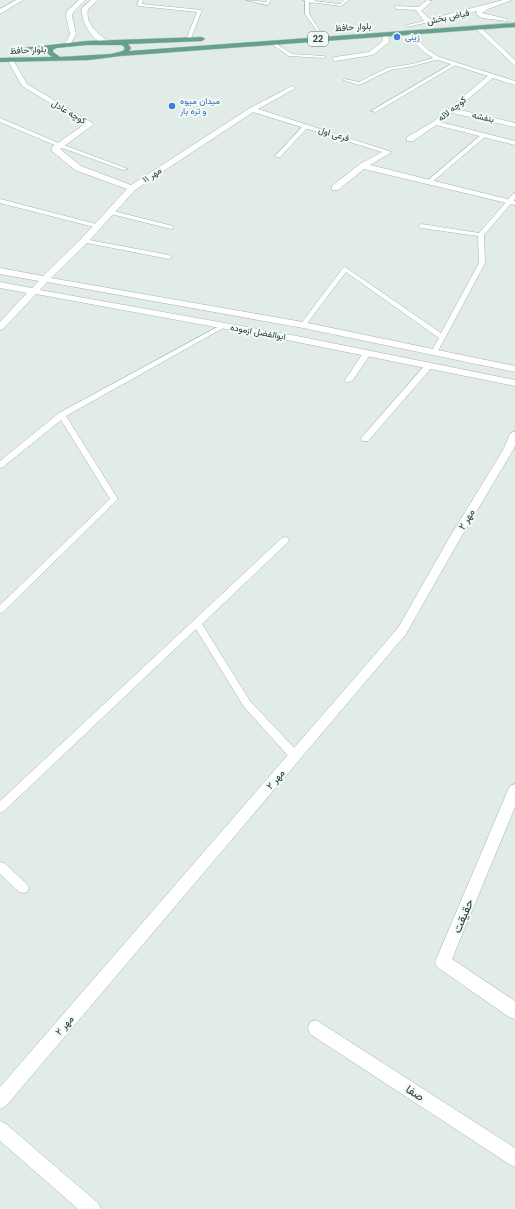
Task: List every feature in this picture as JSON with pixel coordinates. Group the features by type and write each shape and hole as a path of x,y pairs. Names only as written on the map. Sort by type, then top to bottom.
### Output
{"main road":[{"name":"بلوار حافظ","path":"121,54 272,42 515,19"},
{"name":"بلوار حافظ","path":"402,26 408,29 478,28 515,25"},
{"name":"بلوار حافظ","path":"379,28 386,31"},
{"name":"بلوار حافظ","path":"310,31 325,30"},
{"path":"29,50 60,41 73,34"},
{"path":"93,34 141,42"},
{"path":"121,43 211,39"},
{"name":"بلوار حافظ","path":"7,52 68,44 106,42 121,43"},
{"path":"121,43 126,44 128,48 126,52 121,54"},
{"path":"54,46 50,49 50,53 58,57"},
{"name":"22","path":"58,57 90,58 121,54"},
{"name":"بلوار حافظ","path":"0,60 58,57"}],"street":[{"path":"0,12 20,0"},
{"path":"68,44 73,34 69,16 70,11 82,0"},
{"path":"95,0 85,8 83,16 93,34 106,42"},
{"name":"فیاض بخش","path":"408,29 428,21 488,8 509,0"},
{"path":"397,7 420,9 429,1"},
{"path":"488,8 480,11 479,14 482,16 505,20"},
{"path":"420,9 418,11 428,21"},
{"path":"478,28 515,64"},
{"path":"408,29 426,52 437,58 515,83"},
{"path":"335,59 371,54 386,42 386,31"},
{"name":"کوچه عادل","path":"10,59 24,85 90,124 60,145"},
{"name":"کوچه لاله","path":"410,139 435,123 492,76"},
{"name":"مهر ۱۱","path":"0,327 45,279 84,241 132,188 252,109 292,88"},
{"name":"فرعی اول","path":"252,109 388,152 363,166 335,188"},
{"name":"بنفشه","path":"450,110 515,125"},
{"path":"435,123 515,143"},
{"path":"60,145 55,148 78,168 132,188"},
{"path":"363,166 513,200"},
{"name":"ابوالفضل ازموده","path":"0,271 303,325 515,369"},
{"name":"ابوالفضل ازموده","path":"0,285 292,338 515,383"},
{"name":"مهر ۲","path":"0,1100 402,631 452,543 511,453 515,434"},
{"name":"حقیقت","path":"515,790 443,962 515,1011"},
{"name":"صفا","path":"316,1028 515,1158"},
{"path":"0,1130 92,1209"}],"lane":[{"path":"141,0 139,5 200,11 188,40"},
{"path":"248,0 267,4 269,0"},
{"path":"318,31 307,14 307,0 341,5 347,0"},
{"path":"272,42 291,54 324,57"},
{"path":"345,80 359,84 390,69 413,65 437,58"},
{"path":"374,112 455,64"},
{"path":"0,120 60,145 126,169"},
{"path":"278,156 306,126"},
{"path":"429,182 484,135"},
{"path":"0,200 98,226"},
{"path":"435,352 482,263 481,235 513,200"},
{"path":"109,212 172,227"},
{"path":"421,226 481,235"},
{"path":"84,241 169,257"},
{"path":"303,325 345,269 442,337"},
{"path":"0,465 62,415 223,326"},
{"path":"349,380 367,354"},
{"path":"365,439 429,366"},
{"path":"0,610 114,499 62,415"},
{"path":"0,808 285,540"},
{"path":"197,623 247,704 296,756"},
{"path":"0,867 23,888"}],"place":[{"name":"زینی","path":"397,37"},
{"name":"میدان میوه و تره بار","path":"172,106"}]}
